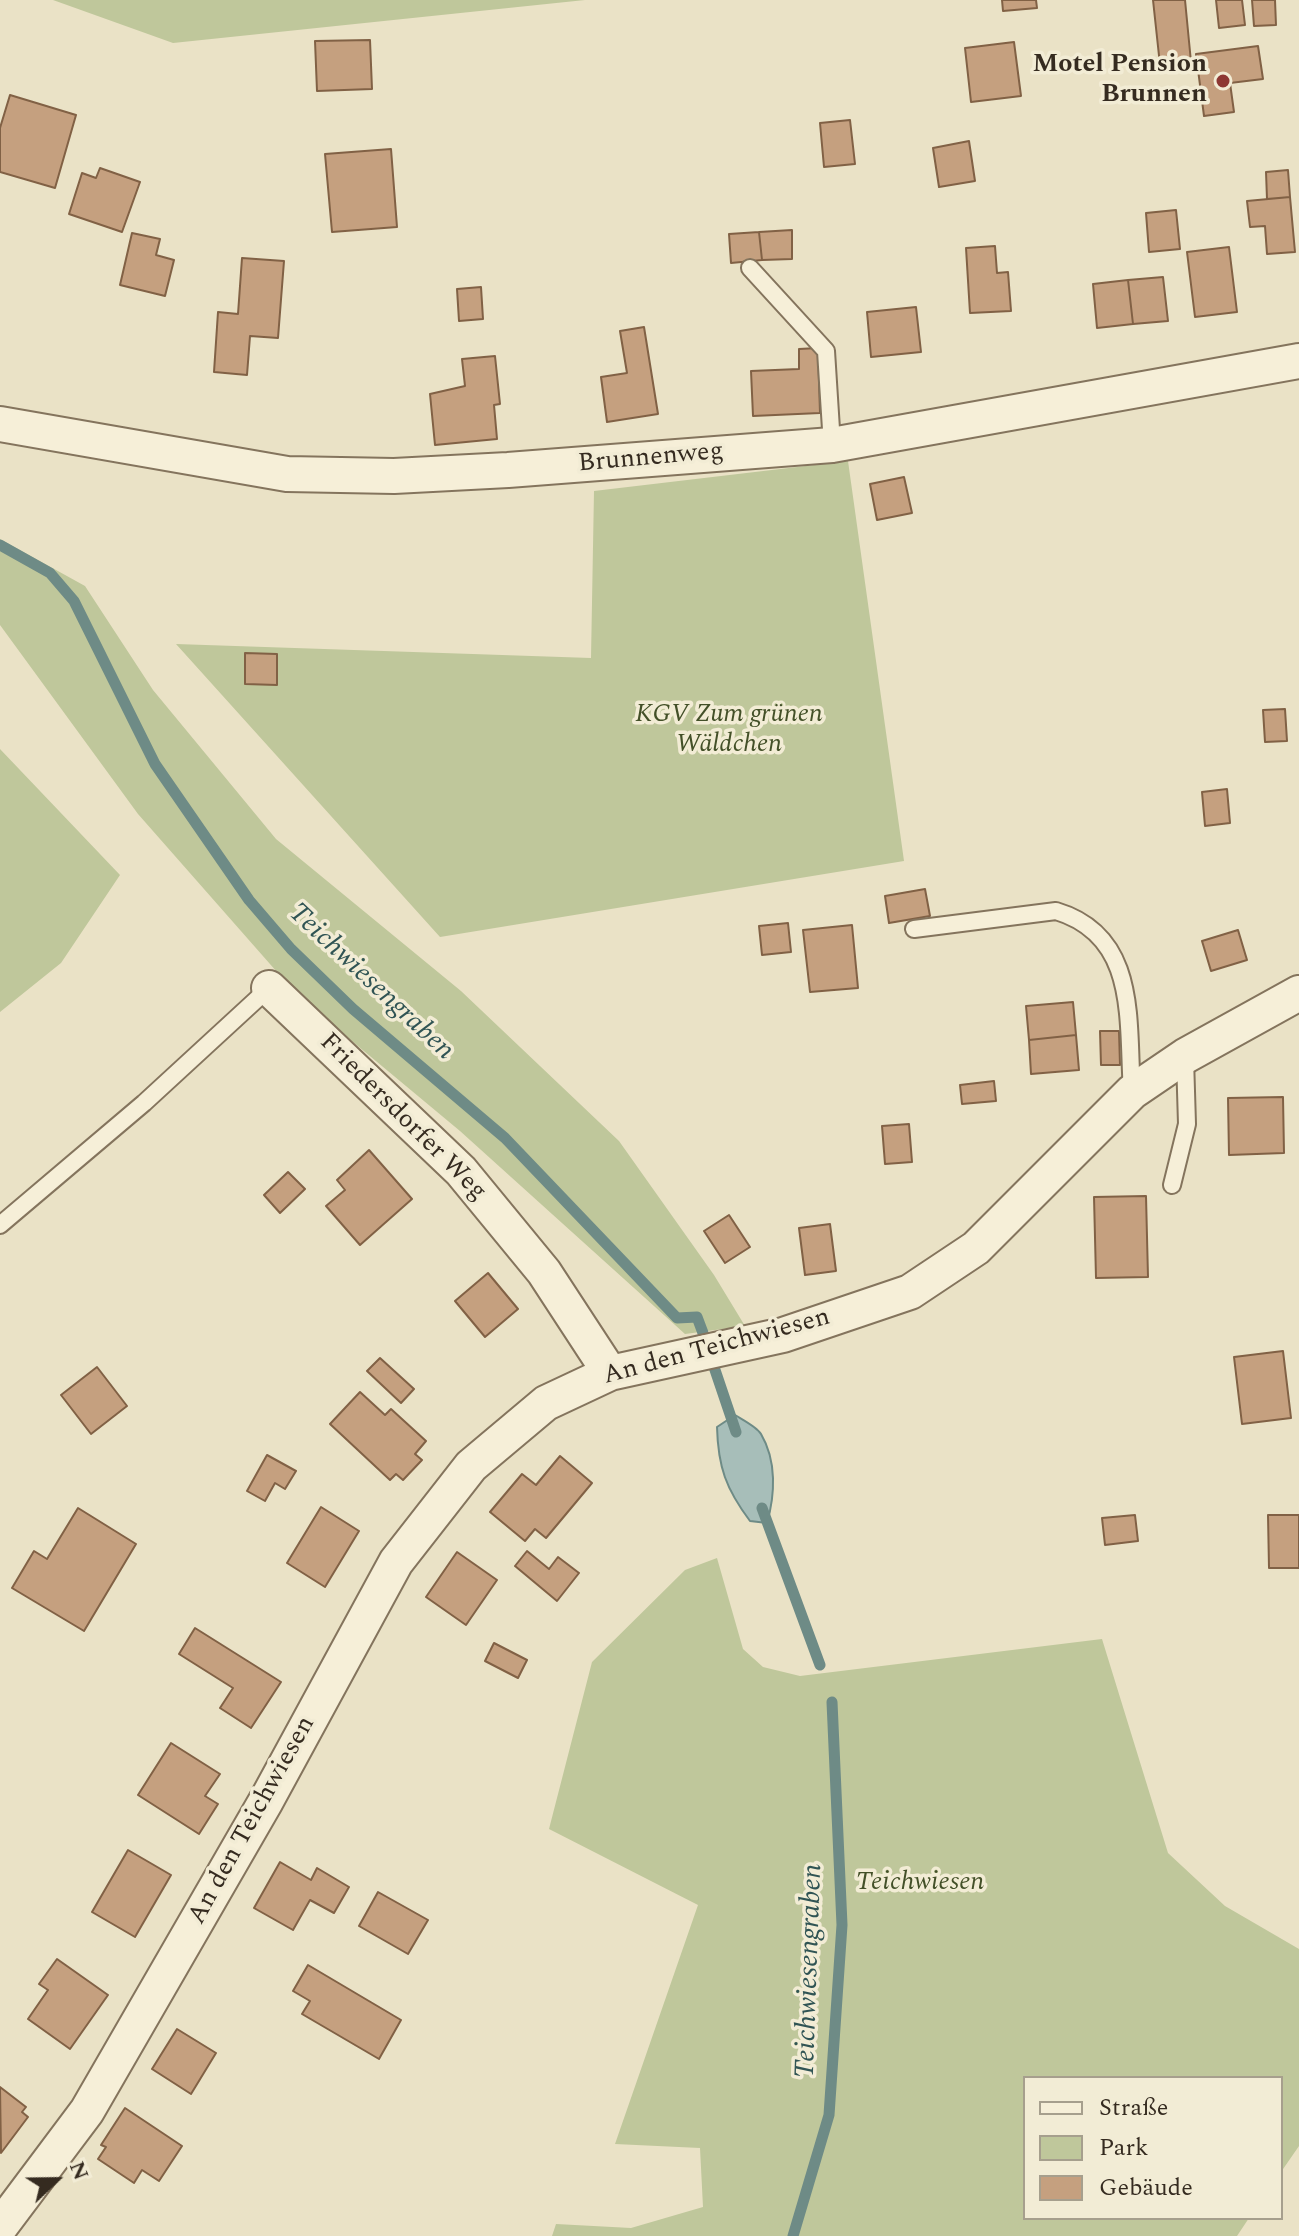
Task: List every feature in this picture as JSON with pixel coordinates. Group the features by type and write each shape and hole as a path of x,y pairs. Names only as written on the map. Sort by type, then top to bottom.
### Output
{"street":[{"name":"Brunnenweg","path":"0,424 292,474 394,476 832,445 1299,361"},
{"name":"Friedersdorfer Weg","path":"269,988 461,1171 544,1272 610,1373"},
{"name":"An den Teichwiesen","path":"0,2227 87,2111 266,1801 396,1562 471,1466 546,1403 610,1373 783,1335 910,1292 976,1248 1132,1092 1185,1056 1299,993"}],"lane":[{"path":"750,268 826,351 832,445"},
{"path":"914,929 1056,911 1077,918 1099,933 1113,951 1123,977 1132,1092"},
{"path":"0,1225 144,1103 269,988"},
{"path":"1172,1185 1187,1124 1185,1056"}],"green space":[{"path":"53,0 585,0 173,43"},
{"name":"KGV Zum grünen Wäldchen","path":"848,461 904,861 440,937 176,644 591,658 594,491"},
{"path":"0,539 85,586 153,690 276,839 461,991 619,1141 714,1275 745,1326 685,1334 460,1131 299,997 138,814 0,625"},
{"path":"0,749 120,875 61,963 0,1012"},
{"name":"Teichwiesen","path":"717,1558 743,1649 763,1667 800,1676 1102,1639 1168,1853 1225,1906 1299,1949 1299,2146 1283,2169 1283,2076 1023,2076 1023,2220 1248,2220 1237,2236 552,2236 556,2224 631,2228 703,2207 700,2148 615,2144 698,1905 549,1829 592,1662 685,1570"}],"water":[{"path":"735,1415 759,1431 770,1455 773,1490 767,1523 750,1521 729,1488 722,1466 717,1427"}],"building":[{"path":"1002,0 1036,0 1037,8 1003,11"},
{"path":"1153,0 1185,0 1191,62 1160,65"},
{"path":"1216,0 1242,0 1245,25 1219,28"},
{"path":"1252,0 1275,0 1276,25 1254,26"},
{"path":"370,40 372,89 317,91 315,41"},
{"path":"1014,42 1021,96 971,102 965,48"},
{"name":"Motel Pension Brunnen","path":"1258,46 1263,79 1230,83 1234,112 1204,116 1196,54"},
{"path":"10,95 76,115 55,188 0,172 0,128"},
{"path":"850,120 855,164 824,167 820,123"},
{"path":"969,141 975,181 939,187 933,148"},
{"path":"391,149 397,227 332,232 325,154"},
{"path":"100,168 140,182 122,232 69,214 82,173 96,178"},
{"path":"1288,170 1290,197 1267,199 1266,172"},
{"path":"1290,197 1295,252 1267,254 1265,226 1250,227 1247,201"},
{"path":"1176,210 1180,249 1149,252 1146,213"},
{"path":"792,230 792,259 762,260 759,232"},
{"path":"759,232 762,260 731,263 729,234"},
{"path":"132,233 160,239 156,255 174,260 165,296 120,285"},
{"path":"995,246 997,273 1008,272 1011,311 970,313 966,248"},
{"path":"1229,247 1237,312 1195,317 1187,252"},
{"path":"242,258 284,261 278,338 250,336 247,375 214,372 218,312 238,314"},
{"path":"1163,277 1168,321 1133,324 1128,280"},
{"path":"1128,280 1133,324 1097,328 1093,284"},
{"path":"481,287 483,319 459,321 457,289"},
{"path":"916,307 921,352 871,357 867,312"},
{"path":"644,327 658,414 607,422 601,377 627,373 620,331"},
{"path":"818,348 820,413 753,416 751,371 799,369 799,349"},
{"path":"495,356 500,404 494,405 497,439 435,445 430,394 465,386 462,359"},
{"path":"904,477 912,513 877,520 870,484"},
{"path":"245,653 277,654 277,685 245,684"},
{"path":"1285,709 1287,741 1265,742 1263,710"},
{"path":"1227,789 1230,823 1205,826 1202,792"},
{"path":"925,889 930,916 889,923 885,896"},
{"path":"788,923 791,952 762,955 759,926"},
{"path":"852,925 858,988 810,992 803,930"},
{"path":"1238,930 1247,960 1211,971 1202,941"},
{"path":"1073,1002 1076,1035 1029,1040 1026,1006"},
{"path":"1100,1031 1119,1031 1120,1065 1101,1065"},
{"path":"1076,1035 1079,1070 1031,1074 1029,1040"},
{"path":"994,1081 996,1101 962,1104 960,1085"},
{"path":"1283,1097 1284,1153 1229,1155 1228,1098"},
{"path":"909,1124 912,1162 885,1164 882,1126"},
{"path":"369,1150 412,1199 360,1245 326,1206 345,1190 337,1180"},
{"path":"288,1172 305,1189 280,1213 264,1195"},
{"path":"1146,1196 1148,1277 1096,1278 1094,1197"},
{"path":"729,1215 750,1247 725,1263 704,1231"},
{"path":"830,1224 836,1271 805,1275 799,1228"},
{"path":"488,1273 518,1309 485,1337 455,1301"},
{"path":"1283,1351 1291,1418 1242,1424 1234,1357"},
{"path":"380,1358 414,1389 401,1403 367,1371"},
{"path":"97,1367 127,1406 91,1434 61,1395"},
{"path":"360,1392 385,1415 391,1409 426,1441 415,1454 422,1460 403,1480 396,1474 390,1480 330,1424"},
{"path":"267,1455 296,1471 285,1489 275,1483 265,1501 247,1491"},
{"path":"560,1456 592,1483 546,1538 535,1529 525,1541 490,1512 522,1474 536,1485"},
{"path":"321,1507 359,1531 325,1587 287,1563"},
{"path":"78,1508 136,1544 84,1631 12,1588 34,1551 47,1559"},
{"path":"1135,1515 1138,1541 1105,1545 1102,1518"},
{"path":"1268,1515 1299,1515 1299,1568 1269,1568"},
{"path":"527,1551 549,1569 558,1557 579,1573 557,1601 515,1566"},
{"path":"457,1552 497,1580 466,1625 426,1597"},
{"path":"195,1628 281,1682 251,1728 220,1708 233,1688 179,1654"},
{"path":"494,1643 527,1660 518,1678 485,1661"},
{"path":"171,1743 220,1774 205,1796 218,1804 199,1834 138,1795"},
{"path":"128,1850 171,1875 135,1937 92,1912"},
{"path":"280,1862 311,1880 317,1868 349,1887 334,1913 310,1900 293,1930 254,1908"},
{"path":"378,1892 428,1920 408,1954 359,1926"},
{"path":"57,1959 108,1995 70,2049 28,2019 48,1990 39,1984"},
{"path":"308,1965 401,2020 379,2059 302,2014 310,2001 293,1991"},
{"path":"177,2029 216,2053 191,2094 152,2069"},
{"path":"0,2087 26,2107 22,2112 28,2117 1,2153"},
{"path":"125,2108 182,2146 159,2181 142,2170 134,2183 98,2159 106,2147 101,2145"}],"waterway":[{"name":"Teichwiesengraben","path":"0,545 50,573 74,601 155,764 249,900 291,949 353,1009 505,1138 677,1318 697,1317 703,1333"},
{"name":"Teichwiesengraben","path":"712,1361 736,1432"},
{"name":"Teichwiesengraben","path":"762,1508 820,1665"},
{"name":"Teichwiesengraben","path":"793,2236 829,2115 842,1925 832,1702"}],"place":[{"name":"Motel Pension Brunnen","path":"1223,81"}]}
